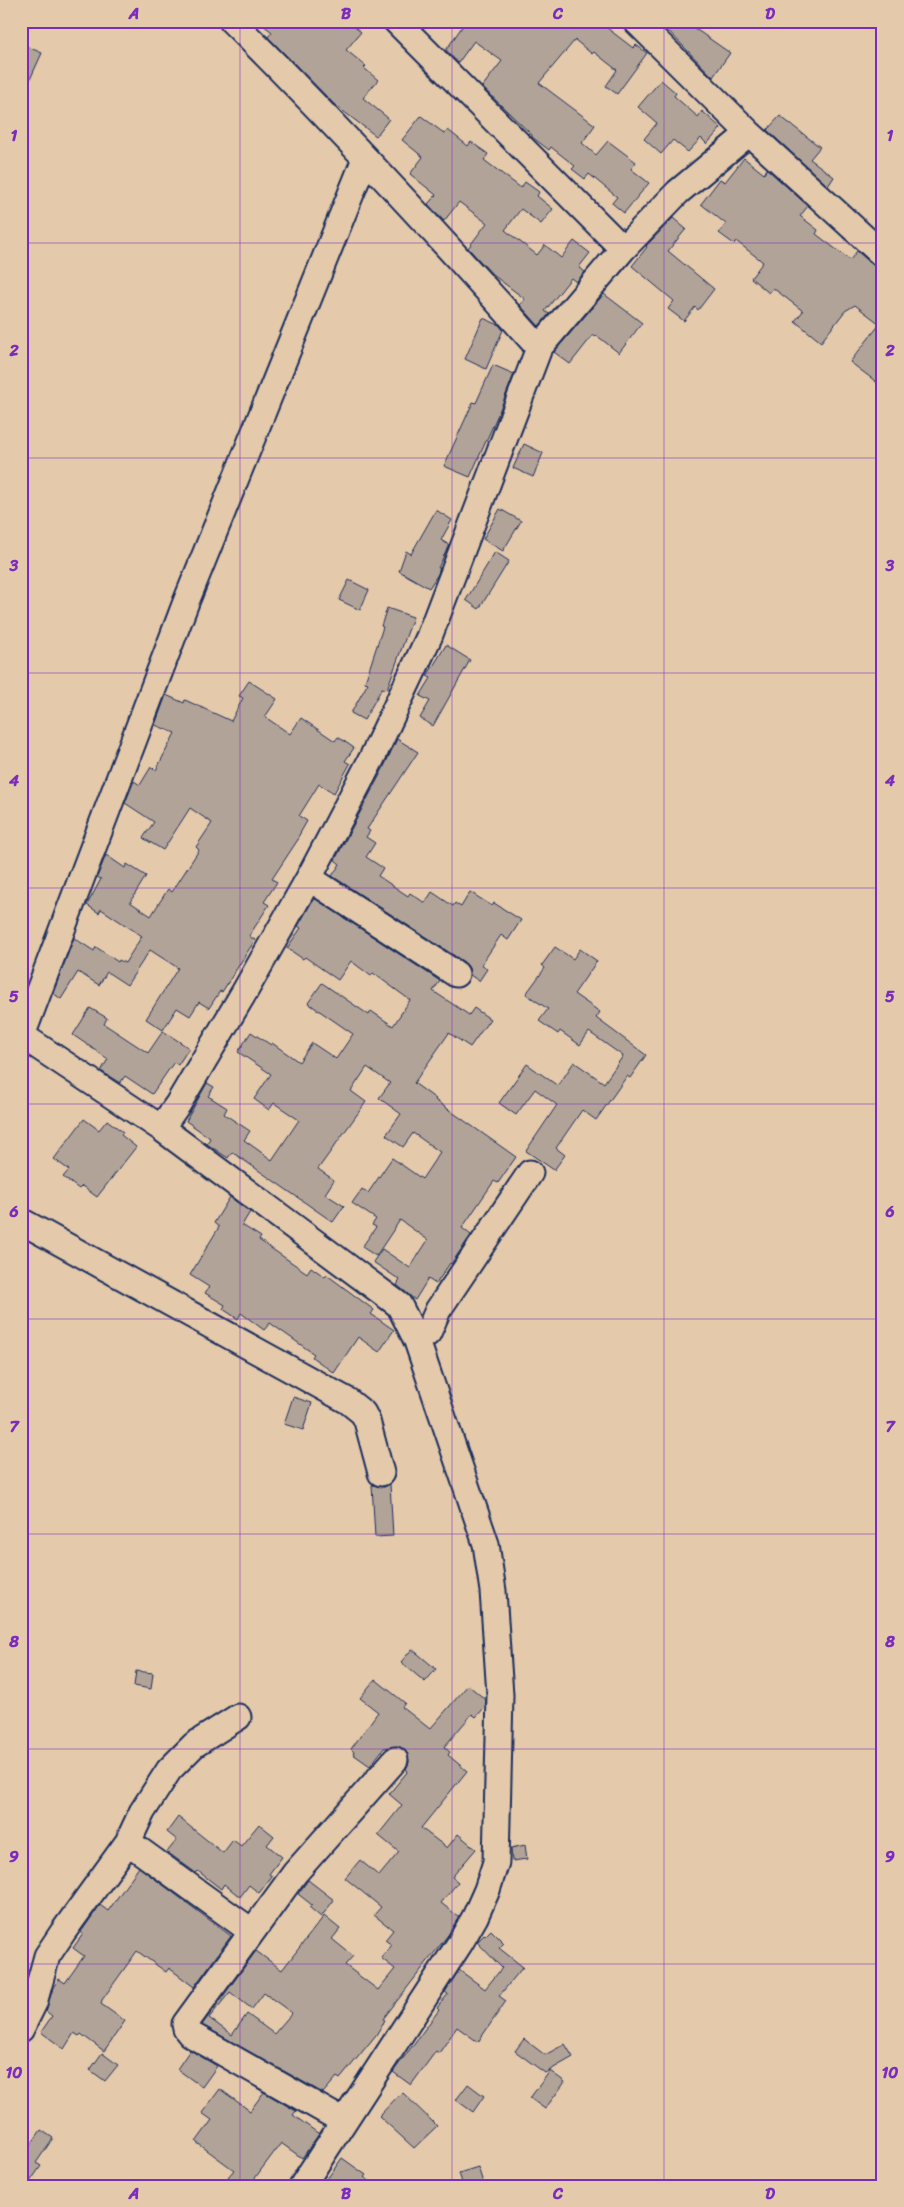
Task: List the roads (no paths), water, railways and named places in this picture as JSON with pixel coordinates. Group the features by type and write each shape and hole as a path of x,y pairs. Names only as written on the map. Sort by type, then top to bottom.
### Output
{"street":[{"path":"232,21 449,247 538,348"},
{"path":"396,21 623,249"},
{"path":"636,21 749,133 883,255"},
{"path":"160,1128 178,1104 309,878 372,758 429,637 538,348 623,249 678,192 749,133"},
{"path":"302,2186 460,1943 484,1897 496,1862 500,1695 493,1591 486,1544 417,1341 399,1305 160,1128 22,1036 186,602 365,159"},
{"path":"309,878 456,974"},
{"path":"417,1341 428,1333 438,1310 530,1173"},
{"path":"21,1222 356,1406 363,1413 367,1421 381,1473"},
{"path":"21,2029 34,2003 47,1956 128,1842 142,1812 169,1770 194,1744 238,1717"},
{"path":"343,2121 190,2034 185,2024 295,1873 395,1760"},
{"path":"128,1842 252,1931"}]}
